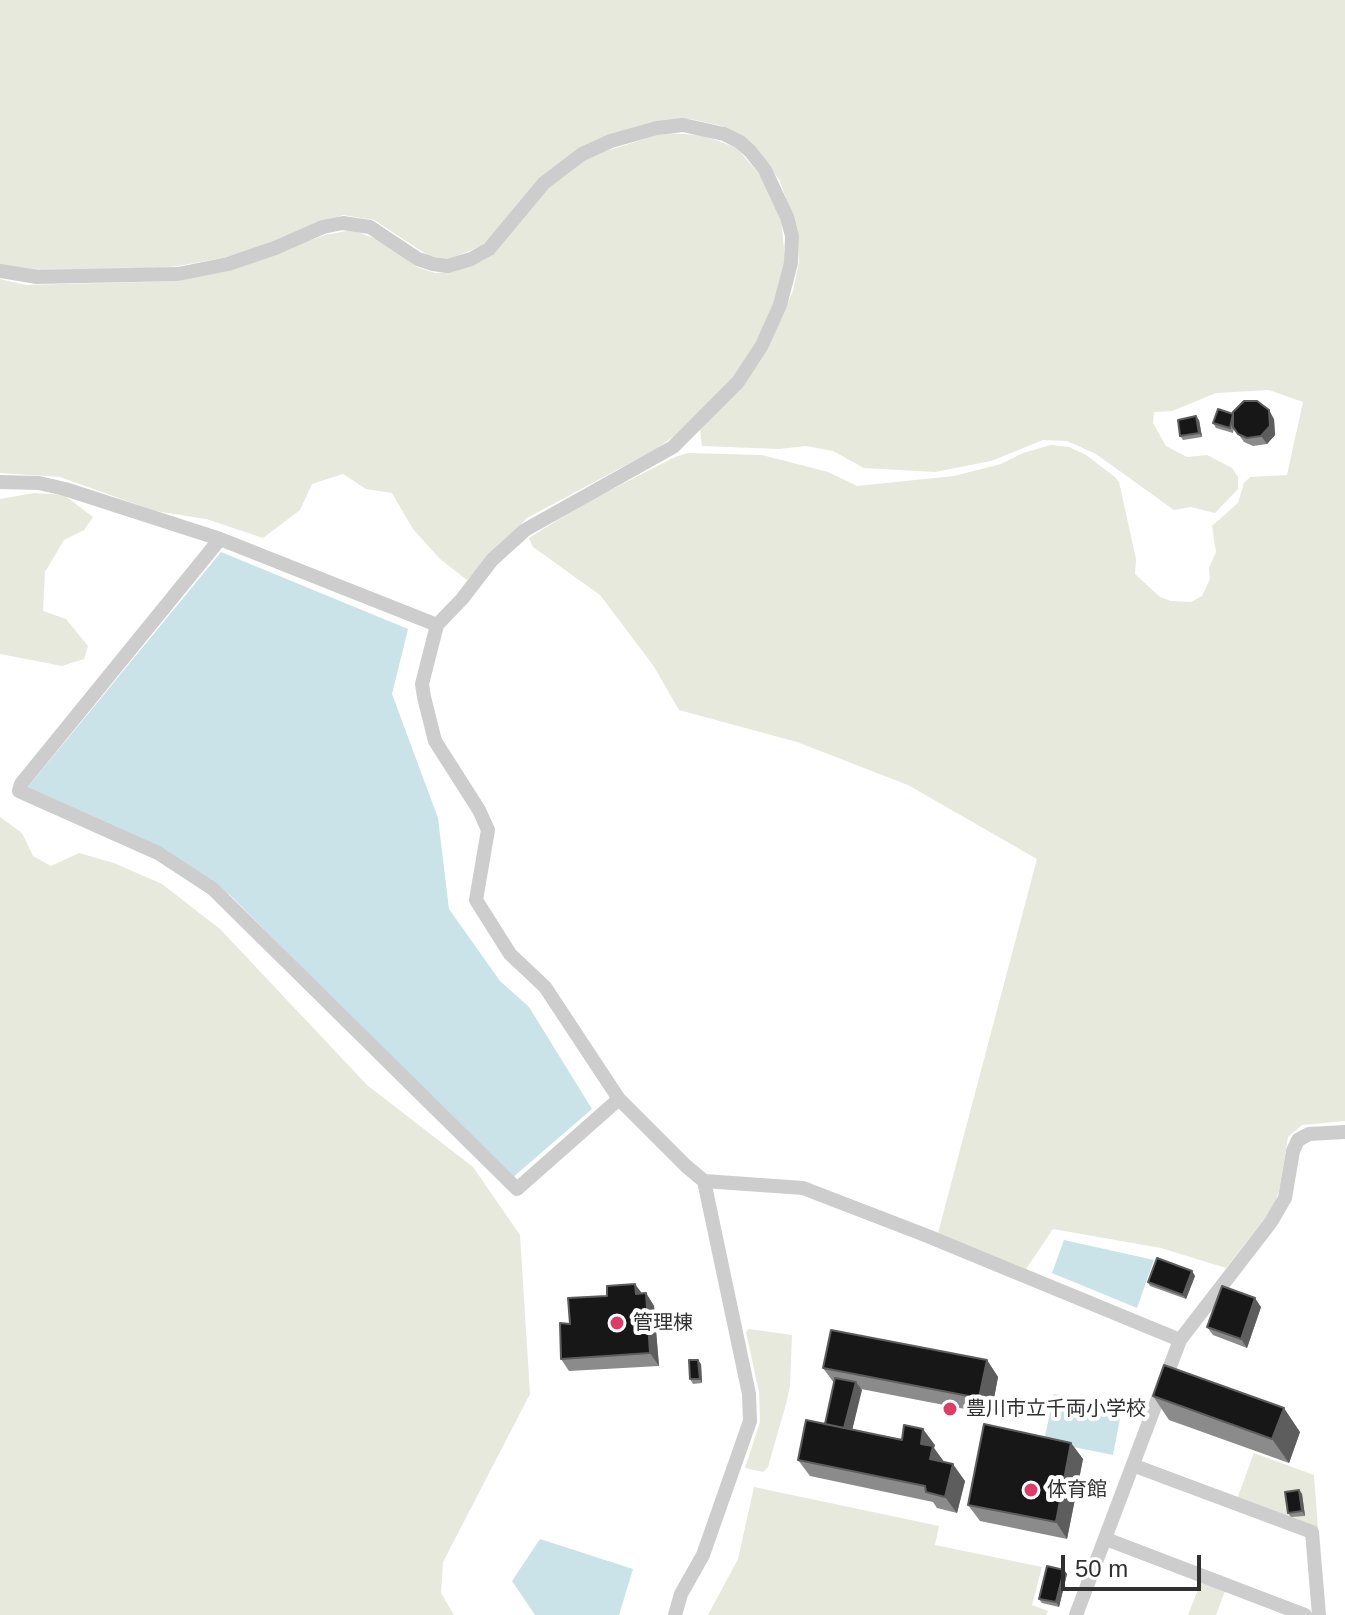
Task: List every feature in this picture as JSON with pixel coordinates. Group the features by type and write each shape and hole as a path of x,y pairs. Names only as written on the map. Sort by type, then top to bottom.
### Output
{"street":[{"path":"0,271 37,277 178,274 228,264 323,227 343,223 370,227 418,259 448,266 489,249 544,183 582,154 611,141 657,128 683,125 724,134 740,142 765,170 787,217 792,236 788,281 762,345 738,382 673,447 525,530 492,560 437,625 422,684 435,741 479,810 488,830 476,900 510,954 545,987 619,1099 704,1181 803,1188 1180,1340"},
{"path":"0,482 39,483 65,489 220,539 437,625"},
{"path":"220,539 21,784 19,791 158,853 213,889 517,1189 619,1099"},
{"path":"1076,1615 1135,1466 1180,1340 1271,1222 1285,1198 1293,1151 1298,1140 1309,1134 1345,1132"},
{"path":"675,1615 681,1594 703,1555 750,1421 749,1394 704,1181"},
{"path":"1135,1466 1312,1532 1319,1615"},
{"path":"1106,1539 1305,1615"}],"shaded area":[{"path":"0,0 1345,0 1345,1121 1302,1125 1288,1137 1273,1208 1226,1268 1161,1248 1053,1229 1026,1269 938,1233 1037,859 908,785 797,742 679,710 653,665 600,595 533,547 529,538 585,503 688,453 762,455 828,472 857,486 954,476 1001,464 1023,453 1051,445 1069,447 1086,455 1115,477 1119,482 1136,559 1135,574 1160,597 1191,602 1202,596 1210,579 1209,568 1216,552 1212,526 1238,503 1244,483 1250,477 1287,475 1303,402 1269,390 1216,393 1172,411 1154,412 1153,423 1166,446 1187,457 1207,455 1232,468 1238,477 1238,489 1215,513 1191,507 1174,510 1096,454 1067,441 1043,440 991,461 935,472 864,468 833,451 806,446 779,449 702,446 700,430 746,381 767,348 793,291 799,262 798,231 779,179 747,140 722,126 690,119 608,136 481,246 450,259 429,256 374,220 343,215 223,258 178,266 140,270 37,271 0,265"},
{"path":"664,133 702,135 737,148 763,179 781,216 785,260 776,298 759,336 734,377 674,436 656,449 527,518 467,580 440,559 413,529 392,493 366,489 343,474 312,484 300,510 263,538 206,519 155,511 60,477 0,473 0,279 26,285 177,281 229,270 325,235 352,230 382,241 417,267 435,273 456,271 587,157"},
{"path":"34,493 64,495 93,517 84,530 64,540 45,572 43,611 66,619 88,646 84,659 62,666 0,654 0,499"},
{"path":"0,817 22,833 33,856 51,866 79,853 114,863 162,884 220,929 367,1085 473,1167 520,1235 530,1394 443,1562 441,1593 454,1615 0,1615"},
{"path":"749,1329 792,1335 790,1386 768,1467 763,1472 745,1468 760,1422 759,1392 746,1332"},
{"path":"1254,1453 1314,1475 1318,1529 1237,1499"},
{"path":"754,1487 939,1526 935,1545 1042,1567 1032,1605 1048,1611 1046,1615 708,1615 738,1559"},
{"path":"1201,1582 1225,1591 1216,1615 1188,1615"}],"water":[{"path":"221,552 408,629 392,694 438,818 449,909 500,981 529,1007 592,1109 511,1179 230,895 162,848 27,788"},
{"path":"1064,1240 1154,1260 1137,1308 1052,1273"},
{"path":"1054,1394 1122,1408 1113,1455 1044,1441"},
{"path":"540,1539 633,1569 619,1615 535,1615 512,1581"}],"building":[{"path":"1244,401 1257,401 1269,410 1270,426 1261,436 1247,438 1238,434 1233,427 1233,412"},
{"path":"1218,409 1233,414 1230,428 1213,423"},
{"path":"1196,416 1199,433 1180,436 1178,420"},
{"path":"1157,1258 1192,1271 1183,1295 1148,1282"},
{"name":"管理棟","path":"635,1284 636,1294 646,1293 650,1353 561,1359 560,1323 570,1324 568,1298 607,1296 607,1286"},
{"path":"1222,1286 1255,1298 1241,1339 1207,1327"},
{"path":"831,1330 987,1360 979,1398 823,1368"},
{"path":"689,1360 698,1360 700,1379 690,1379"},
{"path":"1164,1365 1284,1408 1272,1439 1153,1396"},
{"path":"835,1378 856,1382 844,1428 825,1424"},
{"path":"806,1420 902,1440 904,1425 923,1429 921,1444 933,1446 930,1459 953,1464 945,1497 926,1492 925,1486 798,1460"},
{"name":"体育館","path":"984,1424 1071,1443 1056,1522 968,1505"},
{"path":"1299,1490 1302,1511 1288,1513 1285,1492"},
{"path":"1047,1566 1064,1570 1056,1602 1039,1599"}],"place":[{"name":"管理棟","path":"617,1323"},
{"name":"豊川市立千両小学校","path":"950,1409"},
{"name":"体育館","path":"1031,1490"}]}
